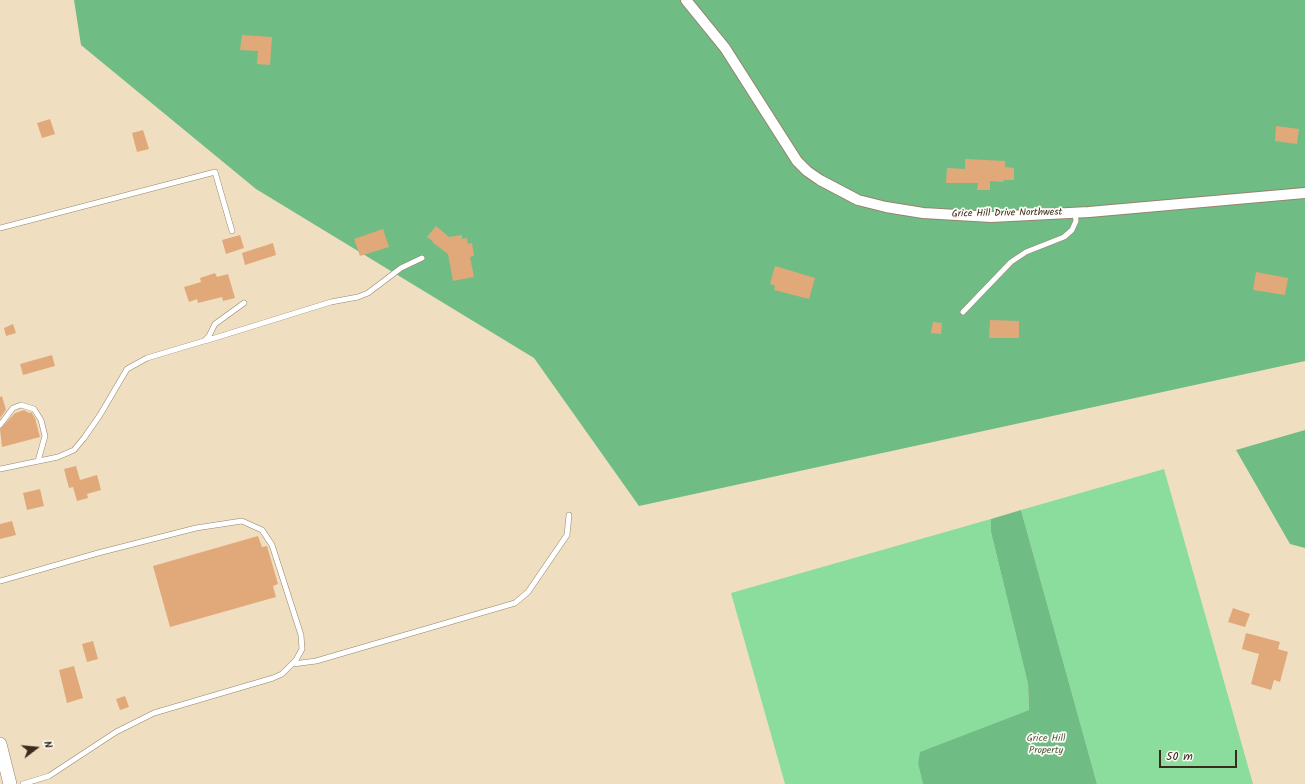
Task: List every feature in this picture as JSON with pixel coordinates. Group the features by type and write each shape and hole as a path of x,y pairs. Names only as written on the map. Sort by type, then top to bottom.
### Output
{"street":[{"name":"Grice Hill Drive Northwest","path":"686,0 725,48 797,161 807,171 832,188 858,200 923,214 991,217 1074,213 1305,193"},
{"path":"0,744 6,780"}],"lane":[{"path":"0,228 215,172 232,231"},
{"path":"963,312 1011,262 1026,252 1064,237 1072,230 1076,220 1074,213"},
{"path":"0,469 58,457 74,450 100,415 120,379 132,366 147,358 204,342 316,306 363,295 401,268 422,258"},
{"path":"204,342 215,324 244,304"},
{"path":"0,425 13,408 17,406 21,405 34,409 42,420 45,436 38,462"},
{"path":"293,664 316,661 515,603 528,592 567,535 569,515"},
{"path":"0,581 98,552 196,528 242,520 262,530 272,545 301,635 302,649 293,664 282,674 143,718 116,732 49,776 23,784"}],"green space":[{"path":"74,0 1305,0 1305,361 639,506 534,358 256,189 81,45"},
{"path":"1305,430 1305,548 1290,544 1236,450"},
{"name":"Grice Hill Property","path":"1164,469 1253,784 1097,784 1021,510"},
{"name":"Grice Hill Property","path":"1021,510 1097,784 923,784 918,764 920,752 1029,710 1028,684 991,532 991,519"},
{"name":"Grice Hill Property","path":"991,519 991,532 1028,684 1029,710 921,752 918,764 923,784 785,784 731,593"}],"building":[{"path":"242,35 272,37 270,65 257,64 258,51 240,50"},
{"path":"50,119 55,134 42,138 37,123"},
{"path":"1276,126 1299,129 1297,144 1275,141"},
{"path":"143,130 149,149 137,152 132,133"},
{"path":"965,159 1005,161 1005,167 1014,168 1014,180 1004,180 1003,182 990,181 990,190 977,190 978,183 946,183 947,168 965,169"},
{"path":"436,226 449,237 462,235 462,239 467,238 468,244 472,243 474,256 470,257 474,277 453,281 448,254 427,237"},
{"path":"383,229 389,247 360,256 354,239"},
{"path":"240,235 244,248 226,254 222,240"},
{"path":"273,243 276,255 245,265 242,253"},
{"path":"775,266 815,278 809,299 774,290 775,286 770,284"},
{"path":"1256,272 1288,278 1285,295 1253,290"},
{"path":"215,273 217,277 228,274 235,298 223,301 222,297 198,303 197,299 189,302 184,287 201,282 200,278"},
{"path":"990,320 1019,321 1019,338 989,338"},
{"path":"933,322 942,323 941,334 931,333"},
{"path":"13,324 16,333 6,336 4,328"},
{"path":"52,355 55,366 23,375 20,364"},
{"path":"2,396 6,410 0,418 0,397"},
{"path":"24,410 29,413 31,412 35,418 40,437 2,447 0,429 15,413"},
{"path":"76,466 80,480 97,475 101,490 87,494 88,498 77,501 73,487 69,488 64,469"},
{"path":"40,489 44,506 27,510 23,493"},
{"path":"12,521 16,535 0,539 0,524"},
{"path":"258,536 262,547 267,546 278,584 273,586 276,597 170,627 153,566"},
{"path":"1233,608 1250,614 1245,627 1228,622"},
{"path":"1246,633 1280,642 1278,649 1288,652 1280,682 1274,680 1271,690 1251,684 1259,654 1242,649"},
{"path":"93,641 98,659 87,662 82,644"},
{"path":"74,666 83,698 67,703 59,670"},
{"path":"125,696 129,707 120,710 116,699"}]}
